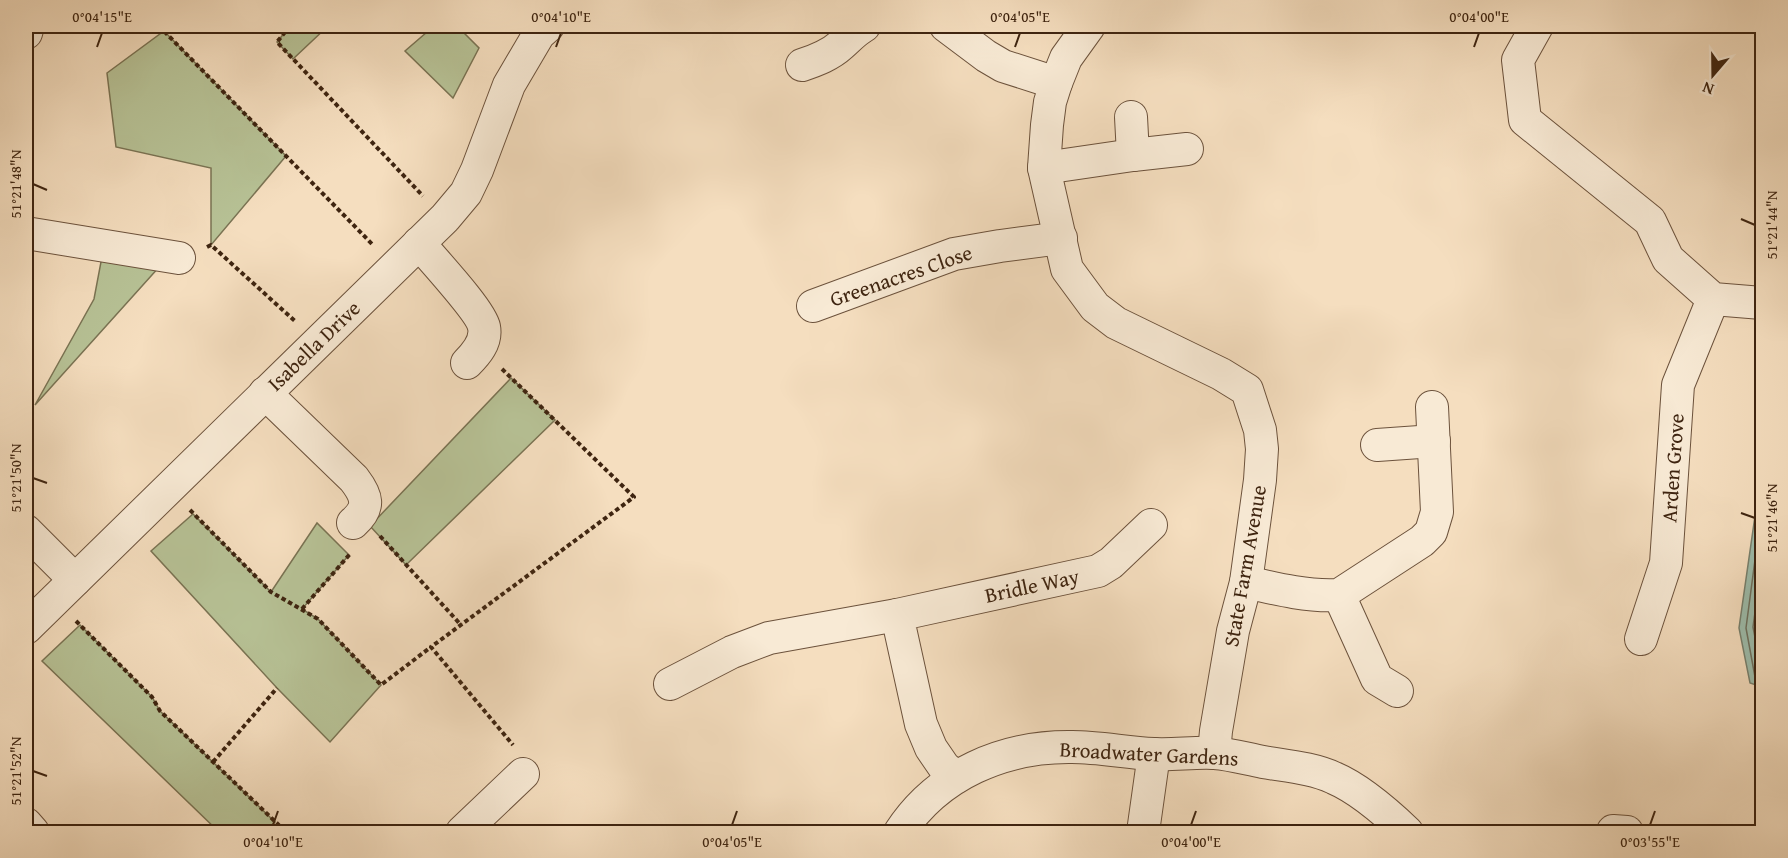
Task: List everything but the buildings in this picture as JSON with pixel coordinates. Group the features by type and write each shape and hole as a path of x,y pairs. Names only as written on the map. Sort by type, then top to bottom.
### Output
{"street":[{"path":"26,33 28,26"},
{"name":"Isabella Drive","path":"26,628 445,218 466,193 509,85 539,34 548,26"},
{"path":"802,64 822,58 864,26"},
{"path":"946,26 1003,66 1056,83"},
{"name":"State Farm Avenue","path":"1089,26 1066,58 1056,83 1050,102 1044,168 1067,269 1095,307 1116,323 1221,374 1247,390 1260,430 1262,449 1260,480 1246,582 1233,631 1214,753"},
{"path":"1537,26 1518,60 1525,120 1650,221 1668,259 1713,299 1762,303"},
{"path":"1131,117 1133,155"},
{"path":"1044,168 1187,149"},
{"path":"26,233 178,258"},
{"name":"Greenacres Close","path":"813,306 954,254 1061,238"},
{"path":"418,243 471,304 484,326 483,340 474,355"},
{"name":"Arden Grove","path":"1641,639 1666,563 1678,386 1713,299"},
{"path":"265,393 354,479 363,491 366,505 357,519"},
{"path":"1246,582 1326,596 1339,595 1422,541 1431,532 1437,512 1432,407"},
{"path":"1377,445 1434,441"},
{"name":"Bridle Way","path":"670,684 732,652 769,638 897,615 1098,572 1111,563 1151,525"},
{"path":"26,531 65,589"},
{"path":"1339,595 1377,679 1397,691"},
{"path":"897,615 921,724 931,748 944,767 956,777"},
{"name":"Broadwater Gardens","path":"900,832 911,815 931,795 956,777 992,760 1031,749 1072,747 1154,754 1214,753 1314,771 1335,778 1366,798 1407,832"},
{"path":"1143,832 1154,754"},
{"path":"462,832 524,774"},
{"path":"26,824 33,832"}],"path":[{"path":"159,26 394,267"},
{"path":"290,26 277,42 445,218"},
{"path":"178,258 211,245 317,342"},
{"path":"168,488 271,592 318,619 381,685 634,497 474,355"},
{"path":"357,519 461,625"},
{"path":"302,609 361,542 357,519"},
{"path":"65,589 152,697 160,711 286,832"},
{"path":"432,647 530,766 524,774"},
{"path":"213,762 277,688"}],"shaded area":[{"path":"290,26 328,26 293,59 277,42"},
{"path":"434,26 457,26 479,48 453,98 405,51"},
{"path":"164,31 286,156 211,245 211,168 116,147 107,73"},
{"path":"104,246 169,256 35,405 94,299"},
{"path":"511,378 555,420 406,565 370,526"},
{"path":"193,514 271,592 317,523 349,555 302,609 318,619 381,685 330,742 151,551"},
{"path":"80,625 152,697 160,711 275,822 264,832 219,832 42,661"}],"water":[{"path":"1762,481 1762,687 1750,683 1739,628"}]}
